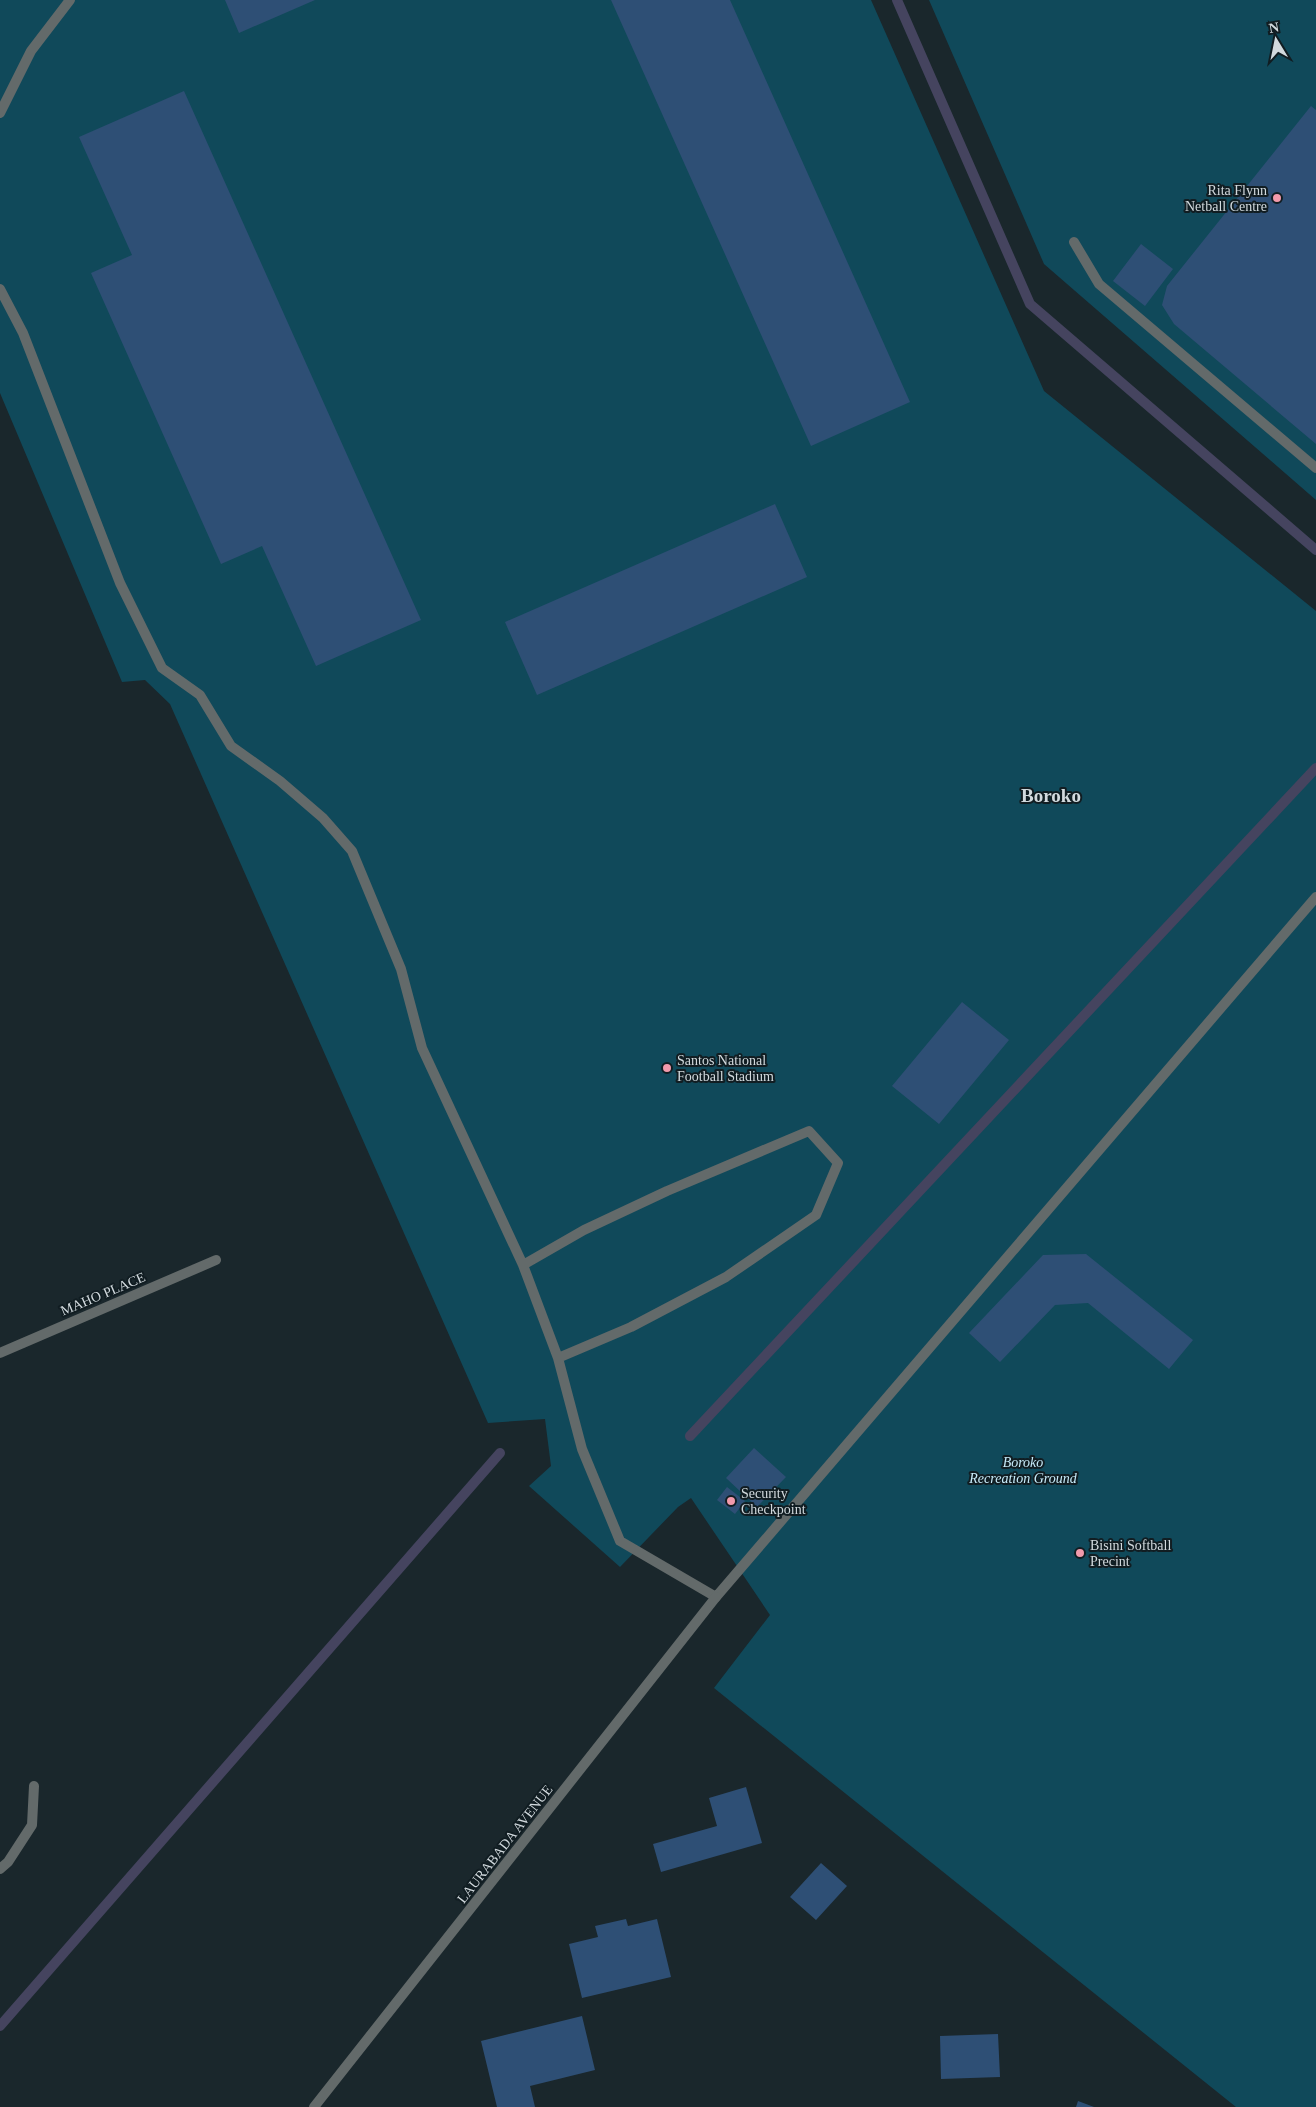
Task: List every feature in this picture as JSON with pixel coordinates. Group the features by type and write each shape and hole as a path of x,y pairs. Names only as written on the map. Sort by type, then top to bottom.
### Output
{"street":[{"path":"0,114 31,51 70,0"},
{"path":"1074,242 1099,284 1316,468"},
{"path":"0,289 23,333 120,583 162,668 200,695 231,746 280,781 323,818 352,851 401,969 422,1048 522,1265 558,1358 582,1449 620,1541 716,1598"},
{"name":"LAURABADA AVENUE","path":"314,2107 716,1598 1316,896"},
{"path":"522,1265 584,1230 667,1190 809,1131 838,1163 816,1215 726,1277 631,1327 558,1358"},
{"name":"MAHO PLACE","path":"0,1353 216,1260"},
{"path":"0,1869 8,1862 32,1825 34,1786"}],"green space":[{"name":"Santos National Football Stadium","path":"0,0 871,0 1044,391 1316,611 1316,2107 1236,2107 714,1688 770,1615 691,1498 678,1507 620,1567 529,1486 551,1466 545,1419 488,1423 170,704 145,680 122,682 0,393"},
{"path":"929,0 1316,0 1316,500 1044,264"}],"building":[{"path":"225,0 315,0 239,33"},
{"path":"611,0 730,0 910,402 811,446"},
{"path":"184,91 421,620 316,666 262,546 221,564 91,273 132,255 79,137"},
{"name":"Rita Flynn Netball Centre","path":"1311,106 1316,110 1316,444 1174,324 1162,305 1167,286"},
{"path":"1141,244 1173,269 1145,306 1113,281"},
{"path":"775,504 807,577 537,695 505,622"},
{"path":"962,1002 1009,1040 939,1124 892,1086"},
{"path":"1086,1254 1193,1340 1169,1369 1088,1303 1055,1305 1000,1362 969,1333 1043,1255"},
{"path":"754,1448 786,1477 757,1507 726,1478"},
{"name":"Security Checkpoint","path":"727,1487 745,1501 735,1514 717,1500"},
{"path":"746,1787 762,1843 661,1872 653,1844 717,1826 709,1798"},
{"path":"821,1863 847,1886 816,1920 790,1897"},
{"path":"626,1919 628,1926 657,1919 671,1977 582,1998 569,1944 598,1937 595,1926"},
{"path":"582,2016 595,2070 530,2086 535,2107 497,2107 481,2041"},
{"path":"998,2034 1000,2077 941,2079 940,2036"},
{"path":"1078,2101 1094,2107 1076,2107"}],"waterway":[{"path":"897,0 1030,304 1316,550"},
{"path":"690,1436 1316,768"},
{"path":"0,2026 500,1453"}],"place":[{"name":"Rita Flynn Netball Centre","path":"1277,198"},
{"name":"Santos National Football Stadium","path":"667,1068"},
{"name":"Security Checkpoint","path":"731,1501"},
{"name":"Bisini Softball Precint","path":"1080,1553"}],"district":[{"name":"Boroko","path":"1051,795"}],"park label":[{"name":"Boroko Recreation Ground","path":"1023,1470"}]}
